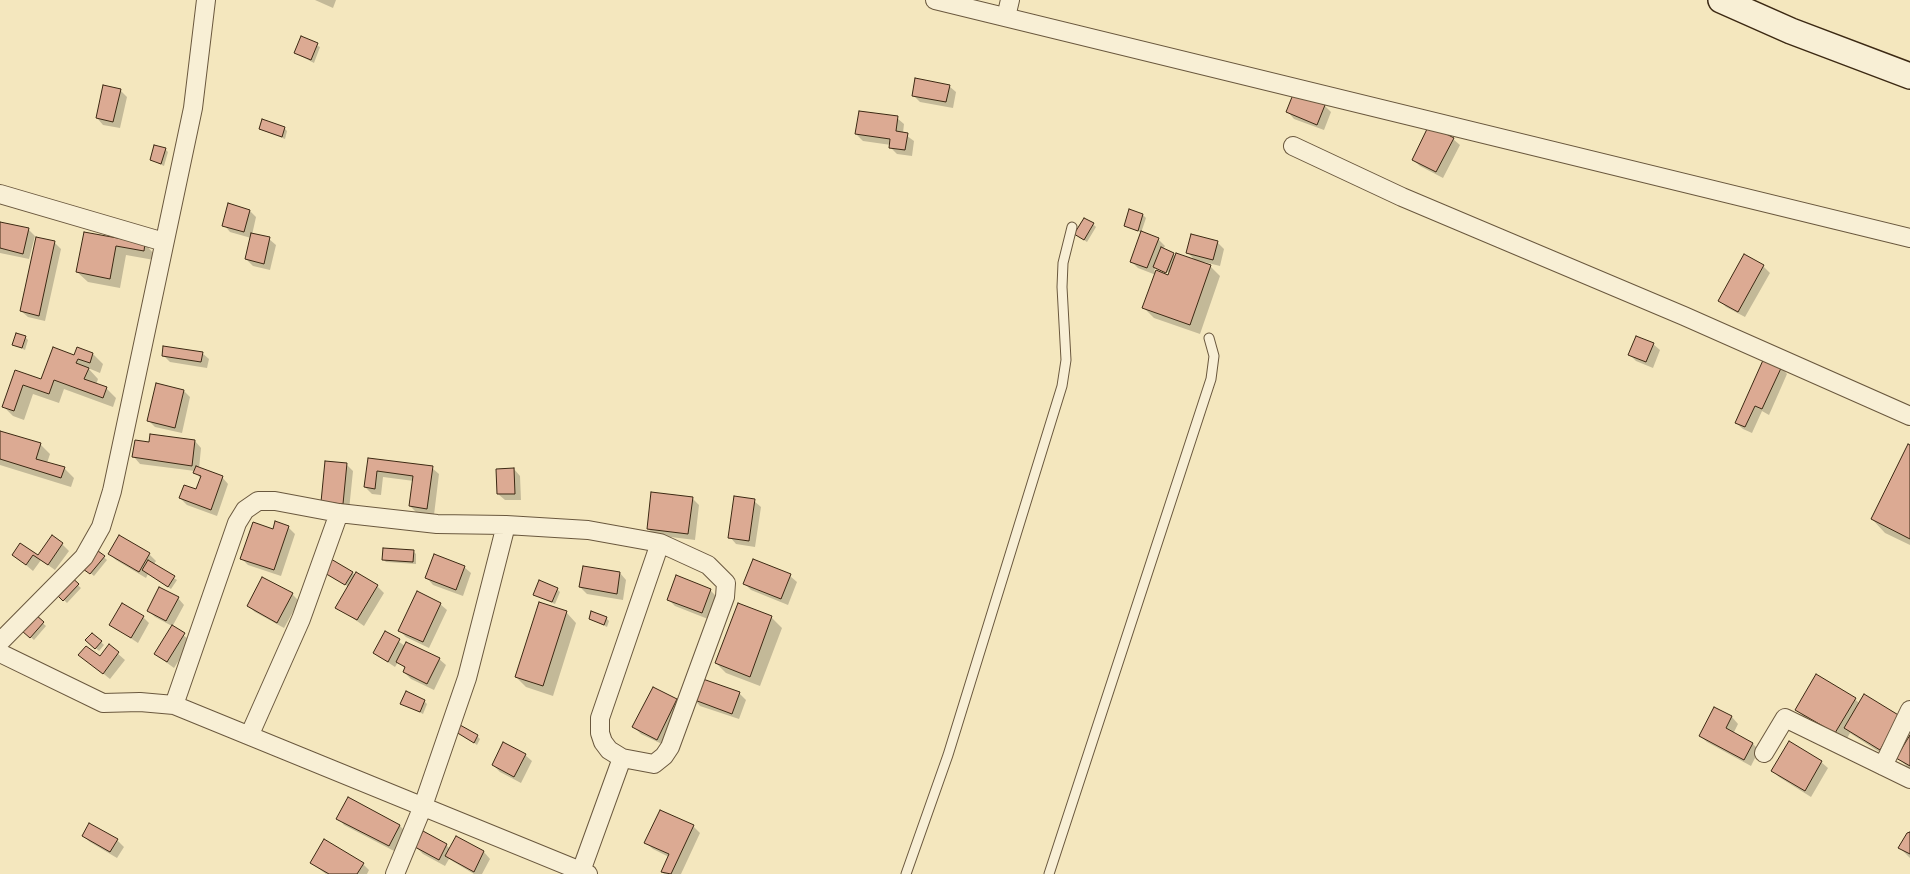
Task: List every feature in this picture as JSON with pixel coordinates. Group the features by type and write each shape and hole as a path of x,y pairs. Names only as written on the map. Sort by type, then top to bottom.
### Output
{"main road":[{"path":"1721,0 1791,31 1910,76"}],"street":[{"path":"0,642 84,556 101,528 112,491 193,108 206,0"},
{"path":"935,0 1910,238"},
{"path":"1006,17 1010,0"},
{"path":"1293,146 1402,196 1684,316 1910,416"},
{"path":"0,194 164,242"},
{"path":"174,705 237,523 245,510 258,501 275,500 340,513 437,524 506,525 588,530 660,543 708,565 726,582 725,597 670,747 664,756 654,764 622,758 608,750 600,733 600,718 660,543"},
{"path":"250,734 301,619 340,513"},
{"path":"395,874 423,806 468,678 506,525"},
{"path":"0,653 103,703 140,702 174,705 250,734 583,873 622,758"},
{"path":"1883,766 1910,710"},
{"path":"1764,753 1785,718 1910,779"}],"lane":[{"path":"906,874 963,708 1062,386 1066,360 1062,287 1063,263 1072,227"},
{"path":"1049,874 1211,378 1214,356 1209,338"}],"building":[{"path":"301,36 318,43 311,60 294,53"},
{"path":"915,78 950,85 946,102 912,96"},
{"path":"103,85 121,89 113,122 96,118"},
{"path":"1294,92 1325,105 1317,125 1286,112"},
{"path":"859,111 898,116 896,131 908,133 905,150 889,148 890,139 855,134"},
{"path":"262,119 285,127 282,137 259,129"},
{"path":"1429,125 1454,138 1436,172 1412,160"},
{"path":"154,145 166,148 161,164 150,160"},
{"path":"228,203 250,210 244,232 222,226"},
{"path":"1129,209 1143,214 1138,231 1124,226"},
{"path":"1084,218 1094,223 1084,240 1074,234"},
{"path":"0,222 29,228 23,254 0,248"},
{"path":"1141,231 1159,238 1147,268 1130,262"},
{"path":"84,232 145,243 144,251 116,246 110,279 76,272"},
{"path":"251,233 270,237 264,264 245,259"},
{"path":"1191,234 1218,241 1213,260 1186,253"},
{"path":"36,237 55,241 39,316 20,311"},
{"path":"1161,247 1174,253 1166,273 1153,267"},
{"path":"1176,253 1211,265 1190,325 1142,308 1156,270 1168,275"},
{"path":"1744,254 1764,265 1738,312 1718,301"},
{"path":"16,333 26,336 22,348 12,345"},
{"path":"1636,336 1654,343 1646,362 1628,355"},
{"path":"163,346 203,352 201,362 162,356"},
{"path":"53,347 74,355 77,347 93,353 90,363 78,359 76,363 89,368 84,379 107,387 103,398 54,380 49,394 23,385 14,411 2,407 15,370 41,379"},
{"path":"1764,358 1782,366 1762,409 1755,406 1745,427 1735,423"},
{"path":"156,383 184,390 175,428 147,421"},
{"path":"0,431 41,443 36,459 65,467 61,478 0,459"},
{"path":"150,434 195,440 192,466 132,457 135,440 149,442"},
{"path":"1908,444 1910,445 1910,539 1871,519"},
{"path":"368,458 433,466 427,509 409,506 413,476 377,471 375,489 364,487"},
{"path":"325,461 347,463 343,504 321,502"},
{"path":"196,466 223,476 211,510 179,498 184,485 196,489 201,476 193,473"},
{"path":"514,468 515,494 497,494 496,469"},
{"path":"651,492 693,497 688,534 647,529"},
{"path":"734,496 755,499 749,541 728,538"},
{"path":"275,521 289,526 274,570 240,559 253,522 273,529"},
{"path":"52,535 63,543 48,565 33,555 26,565 12,555 20,543 38,555"},
{"path":"119,535 150,553 139,572 108,554"},
{"path":"383,548 414,550 413,562 382,560"},
{"path":"98,551 105,556 90,574 83,569"},
{"path":"434,554 465,566 456,590 425,578"},
{"path":"331,559 353,572 345,585 323,572"},
{"path":"753,559 791,574 781,599 743,584"},
{"path":"148,560 175,576 168,587 142,570"},
{"path":"583,566 620,572 617,594 579,587"},
{"path":"356,572 378,585 357,620 335,608"},
{"path":"676,575 711,589 702,613 667,600"},
{"path":"70,576 79,584 63,601 55,593"},
{"path":"262,577 293,593 277,623 247,606"},
{"path":"539,580 558,588 552,602 533,595"},
{"path":"159,587 179,597 166,621 147,611"},
{"path":"417,591 441,603 423,642 398,631"},
{"path":"539,602 567,611 543,686 515,677"},
{"path":"122,603 144,616 131,638 109,625"},
{"path":"738,603 772,616 750,677 715,663"},
{"path":"591,611 607,617 604,625 589,619"},
{"path":"36,615 44,622 30,638 22,631"},
{"path":"172,625 185,633 167,662 154,654"},
{"path":"385,631 400,639 388,662 373,653"},
{"path":"92,633 102,641 95,649 85,640"},
{"path":"406,642 440,658 427,684 403,672 405,667 396,662"},
{"path":"109,644 119,652 103,674 78,655 86,646 100,656"},
{"path":"1816,674 1856,698 1835,733 1795,710"},
{"path":"700,678 740,692 732,714 692,699"},
{"path":"653,687 677,699 657,740 632,727"},
{"path":"406,691 425,700 420,712 400,704"},
{"path":"1864,694 1900,716 1880,750 1844,728"},
{"path":"1714,707 1732,716 1726,728 1753,743 1744,760 1699,736"},
{"path":"460,725 478,735 474,743 456,732"},
{"path":"1910,735 1910,766 1896,758"},
{"path":"1789,741 1822,761 1805,791 1771,771"},
{"path":"503,742 526,754 514,777 492,765"},
{"path":"348,797 400,825 389,846 336,819"},
{"path":"660,810 694,825 671,874 661,872 669,854 644,843"},
{"path":"89,823 118,839 110,852 82,836"},
{"path":"423,831 447,844 439,860 415,847"},
{"path":"1910,832 1910,854 1898,848 1907,833"},
{"path":"456,836 484,851 474,872 445,856"},
{"path":"324,839 364,863 357,874 329,874 310,863"}]}
